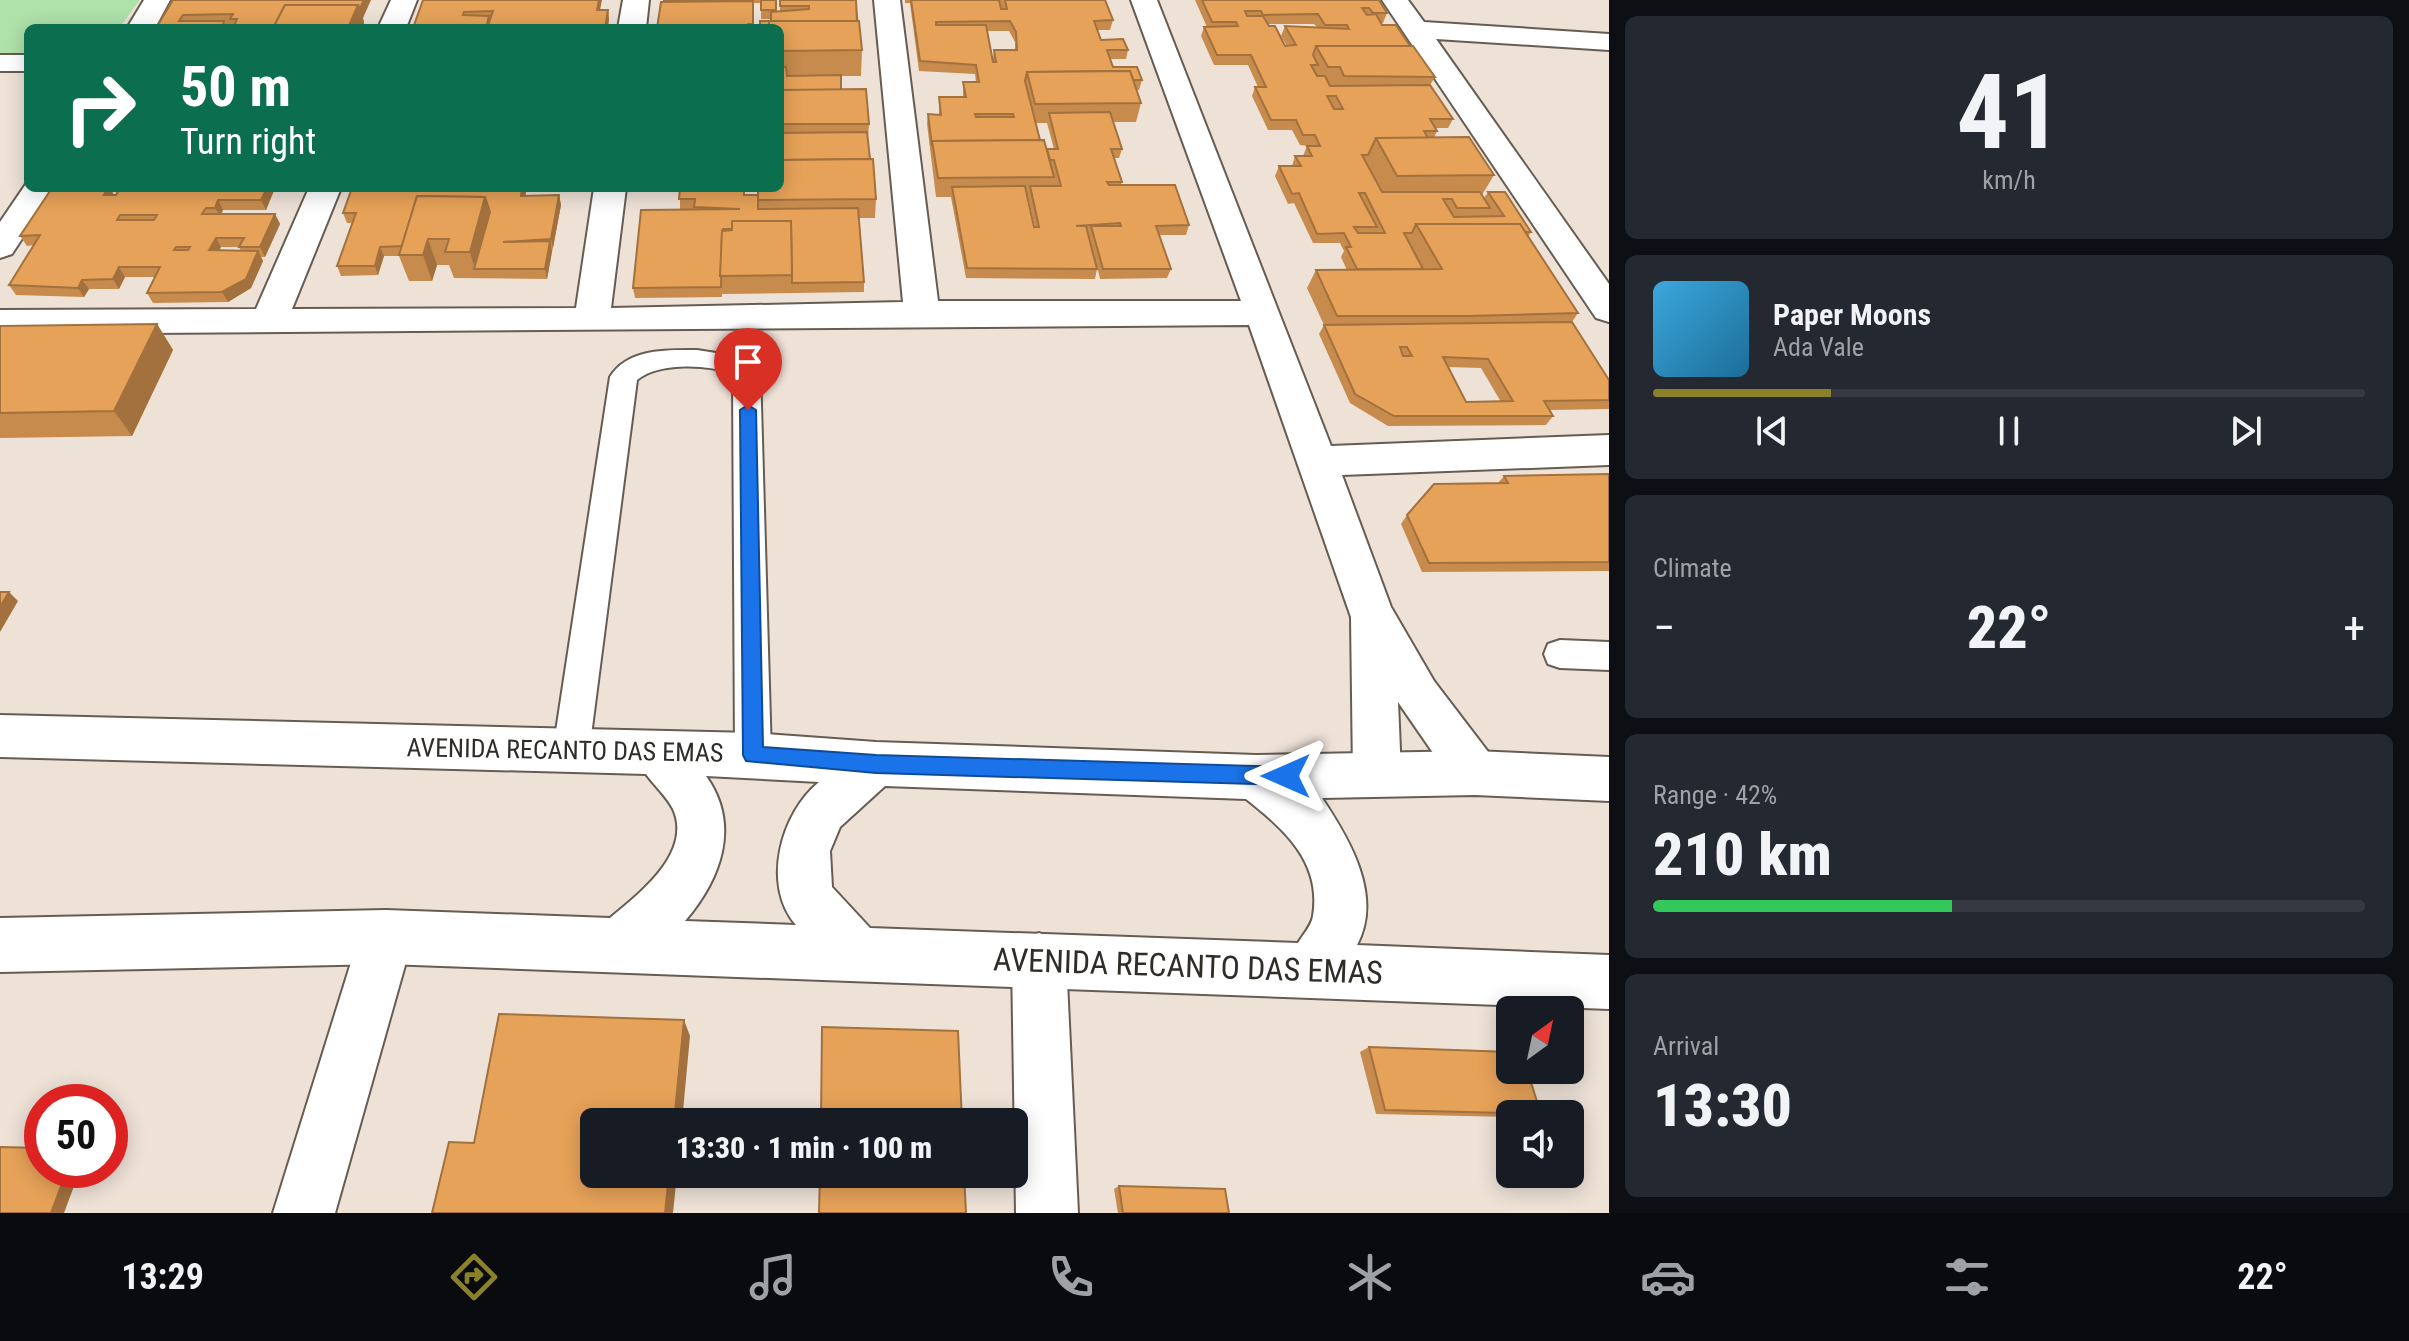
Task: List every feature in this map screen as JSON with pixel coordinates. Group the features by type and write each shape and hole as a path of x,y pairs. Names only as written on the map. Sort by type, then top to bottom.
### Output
{"street":[{"path":"143,24 157,0"},
{"path":"394,24 404,0"},
{"path":"633,24 636,0"},
{"path":"887,0 922,313"},
{"path":"1144,0 1263,313 1371,612 1418,695 1475,773"},
{"path":"1395,0 1609,310"},
{"path":"1416,30 1551,25 1609,42"},
{"path":"0,63 24,63"},
{"path":"0,247 36,192"},
{"path":"270,319 323,192"},
{"path":"592,320 609,192"},
{"path":"0,322 592,320 922,313 1263,313"},
{"path":"1315,461 1609,450"},
{"path":"1371,612 1377,774"},
{"name":"AVENIDA RECANTO DAS EMAS","path":"0,736 753,755 876,764 1256,777 1475,773 1609,779"},
{"path":"623,943 678,894 699,849 699,808 659,754"},
{"path":"859,956 807,898 804,851 821,811 876,764"},
{"path":"1256,777 1305,815 1335,867 1340,923 1313,969"},
{"path":"304,1213 386,937"},
{"name":"AVENIDA RECANTO DAS EMAS","path":"0,945 386,937 623,943 859,956 1313,969 1609,982"},
{"path":"1039,960 1047,1213"}],"lane":[{"path":"571,751 624,377 633,367 649,362 730,361 746,369 747,379 753,755"},
{"path":"1560,654 1609,656"}],"green space":[{"path":"0,0 140,0 122,24 24,24 24,57 0,57"}],"building":[{"path":"173,0 364,0 360,8 358,5 285,5 275,24 235,24 237,19 230,19 233,14 183,15 179,21 224,21 223,24 158,24"},
{"path":"423,0 599,0 597,10 608,10 606,24 488,24 493,11 464,12 463,15 489,16 487,24 414,24"},
{"path":"744,0 744,1 664,2"},
{"path":"761,0 776,0 776,10 761,10"},
{"path":"780,0 856,0 857,21 771,21 771,12 809,9 809,6 780,6"},
{"path":"911,0 999,0 1001,9 1007,9 1005,0 1105,0 1113,20 1094,21 1101,40 1123,39 1128,50 1107,50 1113,67 1137,67 1142,80 1133,80 1130,71 1027,72 1025,81 1040,140 932,141 932,146 928,114 941,115 939,97 966,97 963,82 979,82 976,65 920,61","holes":["1010,21 1016,32 1017,50 994,50 996,62 993,62 986,25 936,25 936,22","975,114 1013,114 1014,117 976,117"]},
{"path":"1202,0 1379,0 1387,13 1373,13 1369,8 1362,8 1367,15 1376,14 1382,25 1396,25 1410,46 1316,46 1313,55 1318,65 1311,65 1317,76 1325,76 1330,86 1430,85 1453,119 1430,119 1437,131 1424,131 1428,138 1376,138 1368,155 1362,155 1382,192 1480,192 1490,208 1457,208 1452,199 1443,199 1454,217 1504,216 1488,192 1505,192 1531,232 1525,232 1520,224 1416,224 1412,233 1404,233 1423,269 1357,269 1346,247 1351,247 1344,233 1317,234 1299,193 1292,194 1279,166 1301,166 1295,156 1312,156 1307,146 1320,146 1315,135 1303,135 1296,120 1271,120 1255,87 1266,87 1251,55 1217,55 1204,27 1238,26 1236,22 1212,22","holes":["1245,11 1261,11 1263,15 1318,14 1325,25 1347,25 1349,29 1285,26 1296,45 1285,46 1275,26 1269,26 1263,16 1247,16","1327,96 1336,96 1343,109 1334,109","1359,193 1365,193 1385,233 1358,233 1354,227 1377,227"]},
{"path":"753,1 753,24 658,24 661,2"},
{"path":"285,5 358,5 350,24 275,24"},
{"path":"769,21 859,21 862,50 784,51 784,24 769,24"},
{"path":"1316,46 1413,46 1435,77 1344,76 1340,67 1328,67"},
{"path":"784,67 787,76 841,75 841,90 784,90"},
{"path":"1130,71 1141,103 1035,104 1027,72"},
{"path":"866,89 869,124 784,124 784,90"},
{"path":"1110,112 1122,149 1111,149 1122,182 1107,182 1109,185 1175,185 1189,225 1156,226 1171,269 1103,269 1091,226 1121,226 1120,223 1076,226 1086,226 1097,269 967,268 952,187 1025,186 1034,227 1039,227 1030,186 1061,186 1054,160 1050,160 1047,149 1058,149 1049,113"},
{"path":"867,132 870,159 784,160 784,133"},
{"path":"1469,137 1494,175 1397,176 1376,138"},
{"path":"1044,140 1054,177 938,178 932,141"},
{"path":"873,159 876,199 758,200 758,192 784,192 784,160"},
{"path":"49,192 106,192 104,195 116,195 118,192 265,192 261,200 218,200 215,208 206,208 202,214 275,214 260,247 239,247 244,238 216,238 209,250 258,251 246,279 222,292 147,293 160,267 119,267 113,279 82,280 78,288 9,285 40,235 20,236","holes":["120,215 157,215 154,220 117,220","176,247 190,247 188,250 174,250"]},
{"path":"351,192 522,192 521,196 559,195 551,239 503,242 550,241 545,269 474,269 490,212 485,197 417,196 402,246 380,247 375,266 337,266 356,213 343,213"},
{"path":"680,192 744,192 744,195 758,195 758,209 858,208 864,282 792,283 791,221 732,221 732,229 722,231 721,287 633,288 641,210 740,209 694,207 695,199 679,199"},
{"path":"417,196 485,197 470,252 445,252 449,239 428,239 423,255 399,255"},
{"path":"732,221 791,221 792,275 720,276 722,231 732,230"},
{"path":"1416,224 1520,224 1578,313 1337,316 1316,270 1442,269"},
{"path":"1572,322 1609,380 1609,400 1544,401 1553,416 1394,416 1355,394 1324,325","holes":["1400,347 1407,347 1412,356 1403,356","1443,357 1488,359 1513,401 1466,402"]},
{"path":"157,324 114,411 0,413 0,326"},
{"path":"1609,474 1609,562 1429,563 1407,515 1434,484 1508,483 1504,476"},
{"path":"0,592 9,592 0,607"},
{"path":"499,1014 684,1020 675,1108 580,1108 580,1188 668,1188 665,1213 432,1213 449,1142 474,1143"},
{"path":"822,1027 958,1031 961,1108 821,1108"},
{"path":"1369,1047 1496,1052 1496,1084 1531,1084 1537,1100 1496,1100 1496,1113 1385,1110"},
{"path":"0,1147 24,1148 24,1188 60,1188 51,1213 0,1213"},
{"path":"1119,1186 1225,1189 1229,1213 1123,1213"},
{"path":"820,1188 965,1188 966,1213 819,1213"}],"route":[{"path":"748,410 753,755 876,764 1286,776"}]}
